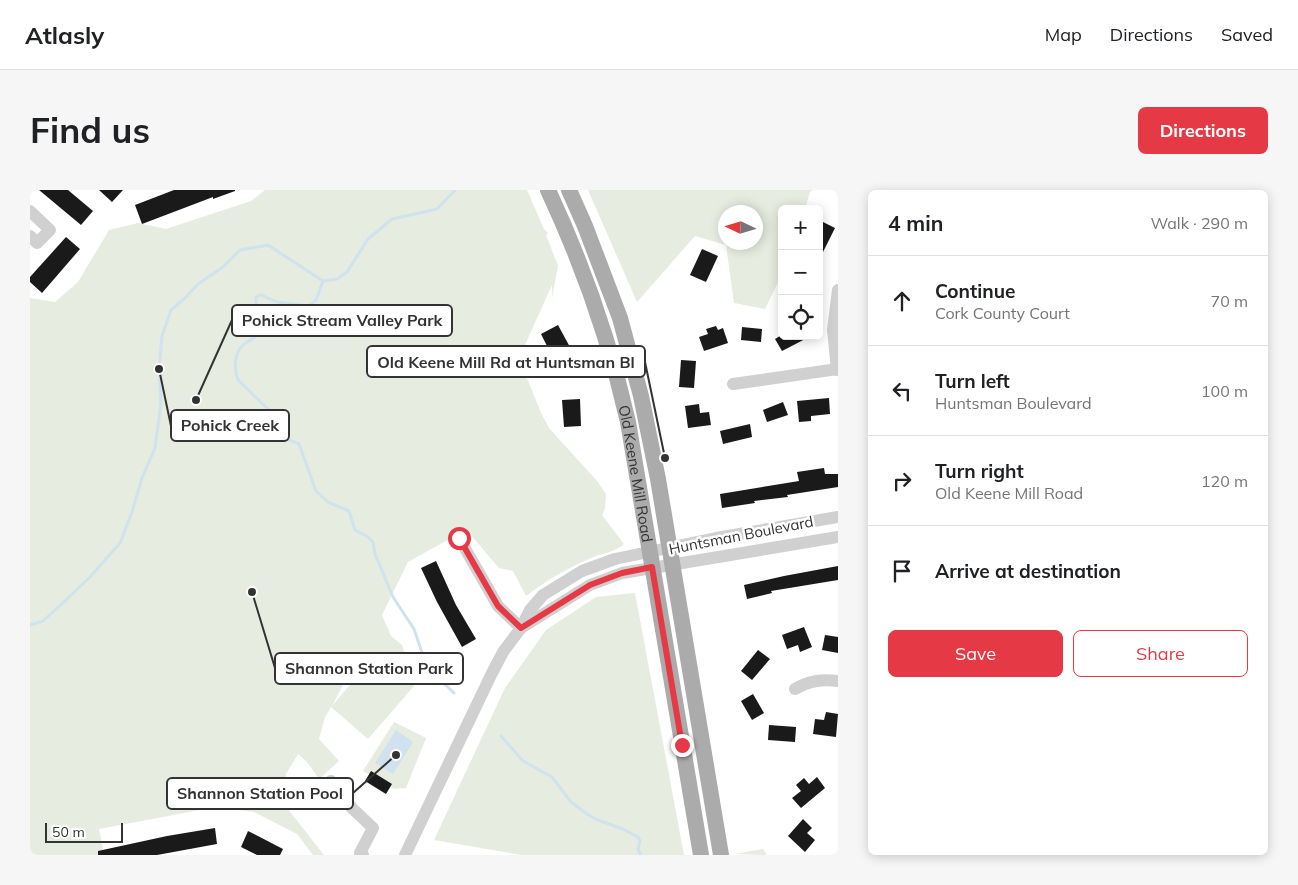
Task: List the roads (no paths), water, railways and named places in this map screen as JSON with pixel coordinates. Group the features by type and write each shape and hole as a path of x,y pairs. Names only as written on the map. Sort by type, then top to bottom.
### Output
{"main road":[{"name":"Old Keene Mill Road","path":"548,190 581,266 609,346 628,422 701,855"},
{"name":"Old Keene Mill Road","path":"569,190 605,276 620,318 641,396 658,479 721,855"}],"street":[{"path":"30,211 50,230 37,243 30,236"},
{"path":"733,384 838,370 833,330 838,290"},
{"name":"Huntsman Boulevard","path":"405,855 491,675 503,652 521,628 590,585 651,560 764,530 838,517"},
{"name":"Huntsman Boulevard","path":"671,556 838,537"},
{"path":"459,538 498,606 521,628"},
{"path":"795,689 807,682 822,680 838,681"},
{"path":"331,781 352,808 373,828 360,853 363,855"}],"water":[{"path":"396,730 413,742 393,774 375,763"}],"waterway":[{"path":"30,625 43,621 90,577 120,543 142,478 155,448 161,403 159,369 162,336 171,310 198,284 223,267 240,250 268,245 323,281 337,279 347,272 368,239 392,219 437,209 455,190"},
{"path":"323,281 316,300 307,306 277,302 261,295 256,297 260,328 257,336 239,349 235,364 238,380 271,412 282,437 299,444 316,491 328,502 349,511 355,530 373,542 375,554 393,597 414,629 427,667 454,693"},
{"path":"501,736 523,761 552,777 571,802 587,814 638,837 640,841 638,849 641,855"}],"place":[{"name":"Pohick Creek","path":"159,369"},
{"name":"Pohick Stream Valley Park","path":"196,400"},
{"name":"Old Keene Mill Rd at Huntsman Bl","path":"665,458"},
{"name":"Shannon Station Park","path":"252,592"},
{"name":"Shannon Station Pool","path":"396,755"}]}
